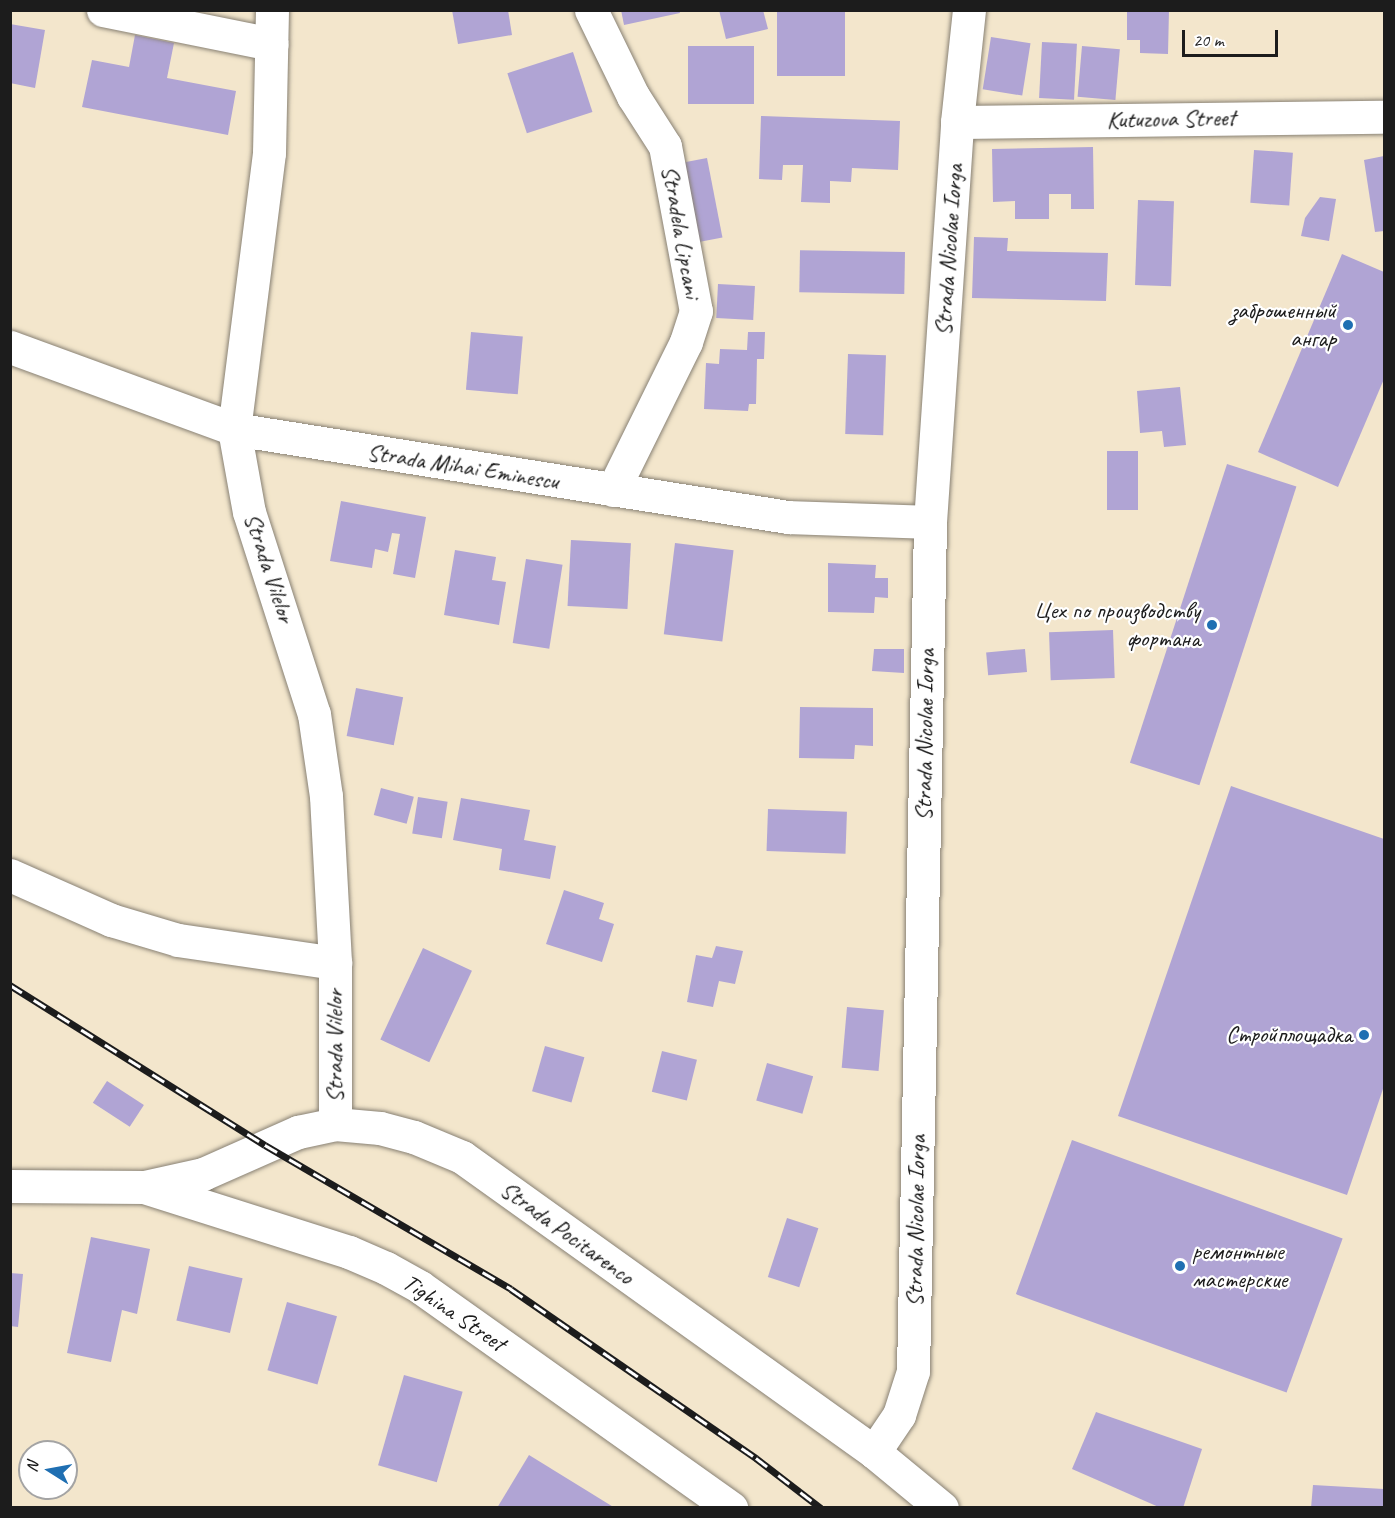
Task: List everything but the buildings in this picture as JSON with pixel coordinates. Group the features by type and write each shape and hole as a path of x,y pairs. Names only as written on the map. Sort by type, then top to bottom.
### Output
{"street":[{"path":"103,10 272,44"},
{"name":"Strada Vilelor","path":"272,10 269,153 234,429 249,512 314,714 326,796 335,963 334,1124"},
{"name":"Stradela Lipcani","path":"591,10 633,96 665,146 696,311 686,342 614,490"},
{"name":"Strada Nicolae Iorga","path":"874,1452 899,1415 913,1371 930,522 957,122 969,10"},
{"name":"Kutuzova Street","path":"957,122 1384,117"},
{"name":"Strada Mihai Eminescu","path":"10,347 234,429 788,517 930,522"},
{"path":"10,875 111,920 178,940 335,963"},
{"name":"Strada Pocitarenco","path":"144,1187 203,1174 298,1132 334,1124 391,1131 462,1157 874,1452 942,1508"},
{"path":"10,1186 144,1187"},
{"name":"Tighina Street","path":"144,1187 349,1252 386,1268 420,1287 731,1508"}],"railway":[{"path":"10,985 265,1145 511,1289 756,1458 821,1508"}],"place":[{"name":"заброшенный ангар","path":"1348,325"},
{"name":"Цех по производству фортана","path":"1212,625"},
{"name":"Стройплощадка","path":"1364,1035"},
{"name":"ремонтные мастерские","path":"1180,1266"}]}
